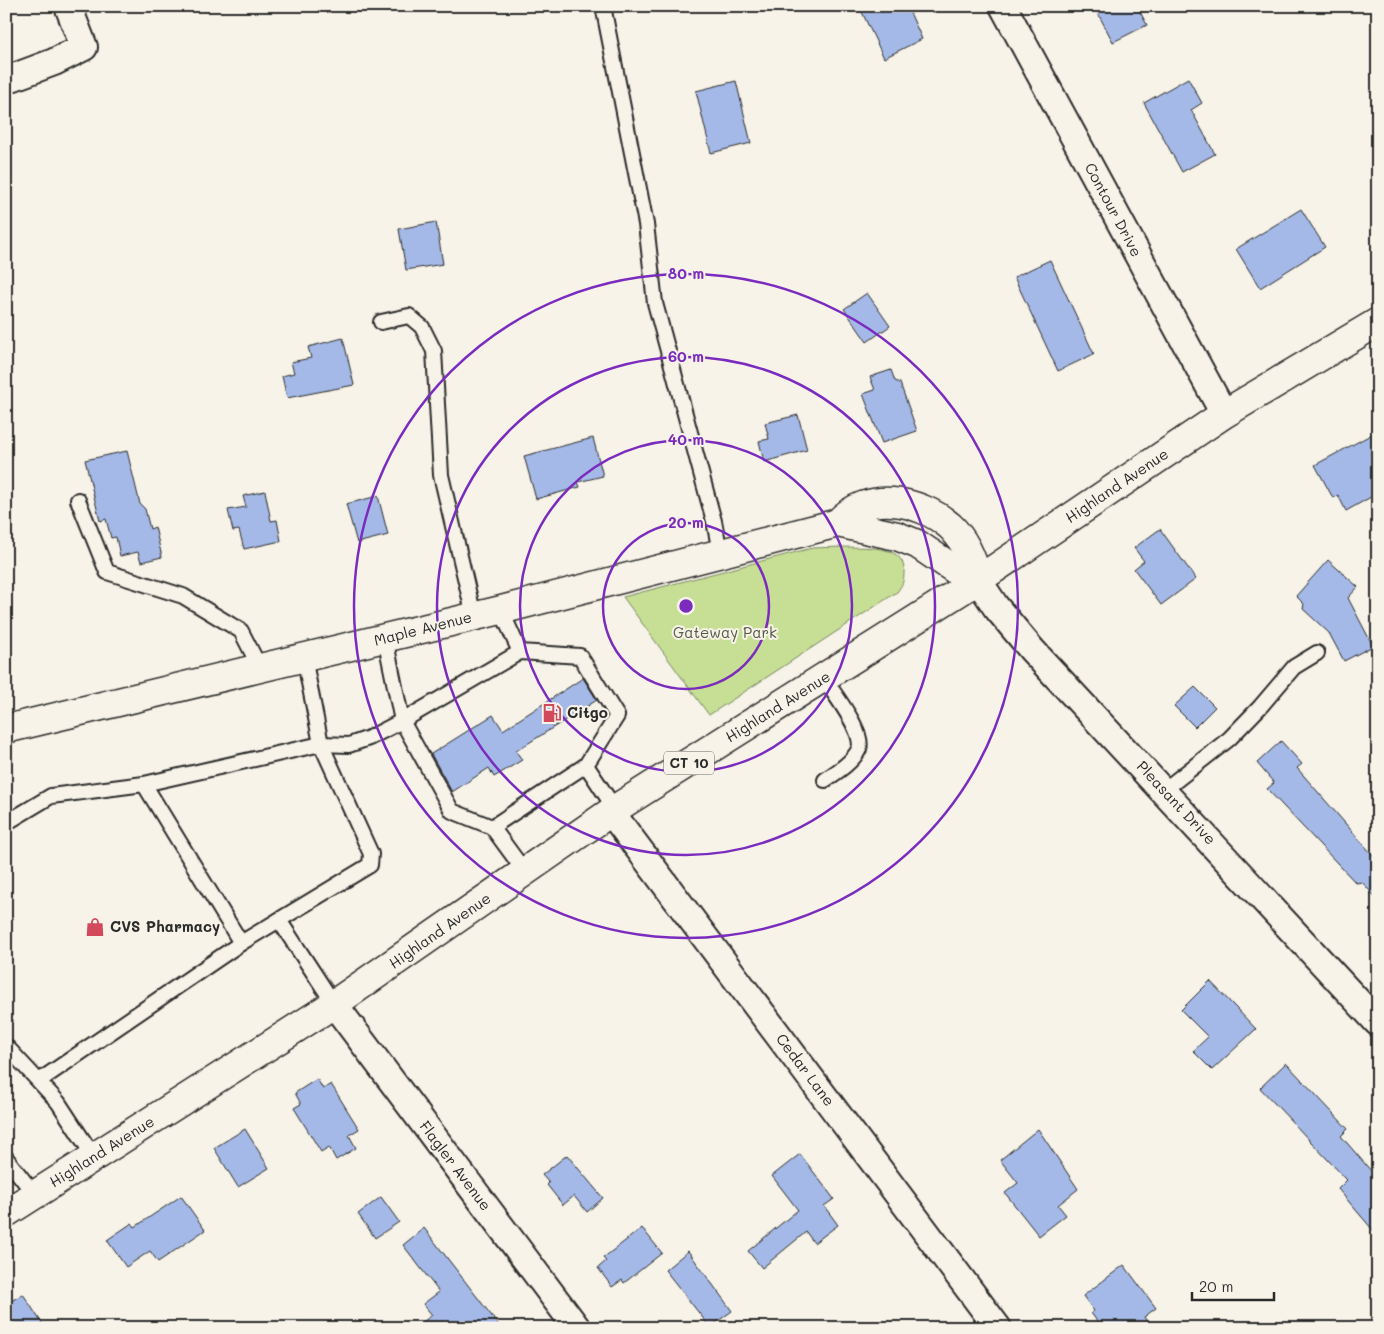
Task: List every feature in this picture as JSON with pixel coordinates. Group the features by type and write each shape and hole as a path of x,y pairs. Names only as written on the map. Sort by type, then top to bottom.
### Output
{"main road":[{"name":"Highland Avenue","path":"6,1213 334,1004 613,811 978,580 1224,414 1378,322"},
{"name":"Maple Avenue","path":"6,729 501,610 838,523 897,536 917,544 957,571 978,580"}],"street":[{"path":"6,80 54,62 84,47 68,6"},
{"name":"Contour Drive","path":"1003,6 1224,414"},
{"name":"Pleasant Drive","path":"978,580 996,607 1032,650 1164,790 1378,1023"},
{"name":"Cedar Lane","path":"613,811 998,1328"},
{"name":"Flagler Avenue","path":"334,1004 577,1328"}],"lane":[{"path":"604,11 646,224 655,303 714,521 720,552"},
{"path":"381,322 409,316 422,327 434,351 441,476 474,616"},
{"path":"78,500 107,572 184,596 241,631 260,668"},
{"path":"501,610 520,652"},
{"path":"385,638 402,721 452,811 492,827 525,872"},
{"path":"6,822 51,796 144,784 321,744 349,745 402,721 520,652 580,656 617,716 586,764 492,827"},
{"path":"1164,790 1229,739 1260,707 1294,667 1317,653"},
{"path":"39,1081 241,943 370,865 371,854 366,839 321,744 304,657"},
{"path":"824,678 859,733 859,748 848,764 825,780"},
{"path":"586,764 613,811"},
{"path":"144,784 241,943"},
{"path":"279,920 334,1004"},
{"path":"6,1046 58,1102 94,1157"},
{"path":"6,1158 35,1195"}],"green space":[{"name":"Gateway Park","path":"842,547 890,551 902,562 904,577 901,587 897,592 709,715 623,597 812,548"}],"building":[{"path":"859,6 907,6 922,39 884,58"},
{"path":"1094,6 1137,6 1147,25 1113,42"},
{"path":"1188,78 1202,103 1191,110 1215,154 1182,172 1144,103"},
{"path":"736,81 751,143 711,153 696,91"},
{"path":"1301,209 1325,247 1260,288 1236,249"},
{"path":"436,222 443,264 406,270 399,229"},
{"path":"1050,260 1094,354 1058,371 1014,277"},
{"path":"867,293 890,326 867,342 844,309"},
{"path":"343,338 354,385 287,398 282,376 294,373 291,362 311,358 308,347"},
{"path":"891,370 895,381 900,383 917,431 882,443 863,394 875,390 870,377"},
{"path":"798,415 807,450 764,462 759,441 769,439 765,423"},
{"path":"1378,431 1378,493 1346,511 1338,495 1333,498 1315,465"},
{"path":"593,438 603,476 578,482 580,487 536,499 524,456"},
{"path":"127,451 140,504 145,509 150,529 155,527 162,557 141,562 138,552 120,556 116,537 111,538 106,519 100,521 85,460"},
{"path":"265,491 271,521 277,520 281,541 244,549 239,530 233,531 228,510 246,507 243,496"},
{"path":"378,496 388,535 357,543 346,504"},
{"path":"1160,529 1196,579 1161,605 1134,569 1144,561 1134,548"},
{"path":"1328,560 1358,587 1348,598 1373,646 1344,661 1329,633 1303,609 1304,604 1296,596"},
{"path":"583,678 597,700 516,751 522,760 494,777 489,768 452,792 431,754 493,715 503,730"},
{"path":"1195,687 1215,707 1195,727 1174,706"},
{"path":"1281,741 1302,764 1297,768 1378,861 1378,900 1362,882 1356,883 1267,789 1274,783 1257,763"},
{"path":"1210,981 1256,1029 1212,1070 1193,1051 1208,1037 1181,1010"},
{"path":"1286,1063 1348,1129 1341,1136 1378,1179 1378,1236 1338,1189 1347,1180 1260,1088"},
{"path":"317,1079 323,1089 331,1084 359,1129 349,1135 356,1148 336,1160 329,1147 321,1152 294,1108 301,1104 295,1093"},
{"path":"245,1129 269,1168 238,1187 214,1148"},
{"path":"1038,1129 1078,1189 1058,1205 1066,1215 1039,1236 1005,1193 1018,1183 1000,1160"},
{"path":"800,1154 834,1199 824,1206 838,1225 814,1243 806,1232 762,1268 748,1251 798,1210 772,1176"},
{"path":"567,1155 603,1198 587,1212 574,1196 563,1205 547,1185 549,1183 542,1175"},
{"path":"181,1196 205,1230 158,1262 150,1251 126,1267 107,1240 132,1223 135,1227"},
{"path":"381,1197 399,1222 375,1238 358,1214"},
{"path":"424,1228 501,1328 415,1328 432,1315 423,1304 439,1292 403,1245"},
{"path":"642,1228 662,1253 624,1283 622,1280 612,1287 598,1268 606,1261 603,1258"},
{"path":"688,1251 732,1311 710,1327 665,1270"},
{"path":"1124,1265 1156,1308 1144,1317 1152,1328 1102,1328 1091,1313 1094,1311 1083,1296"},
{"path":"23,1294 45,1328 6,1328 6,1304"}],"place":[{"name":"Citgo","path":"552,713"},
{"name":"CVS Pharmacy","path":"95,927"}]}
